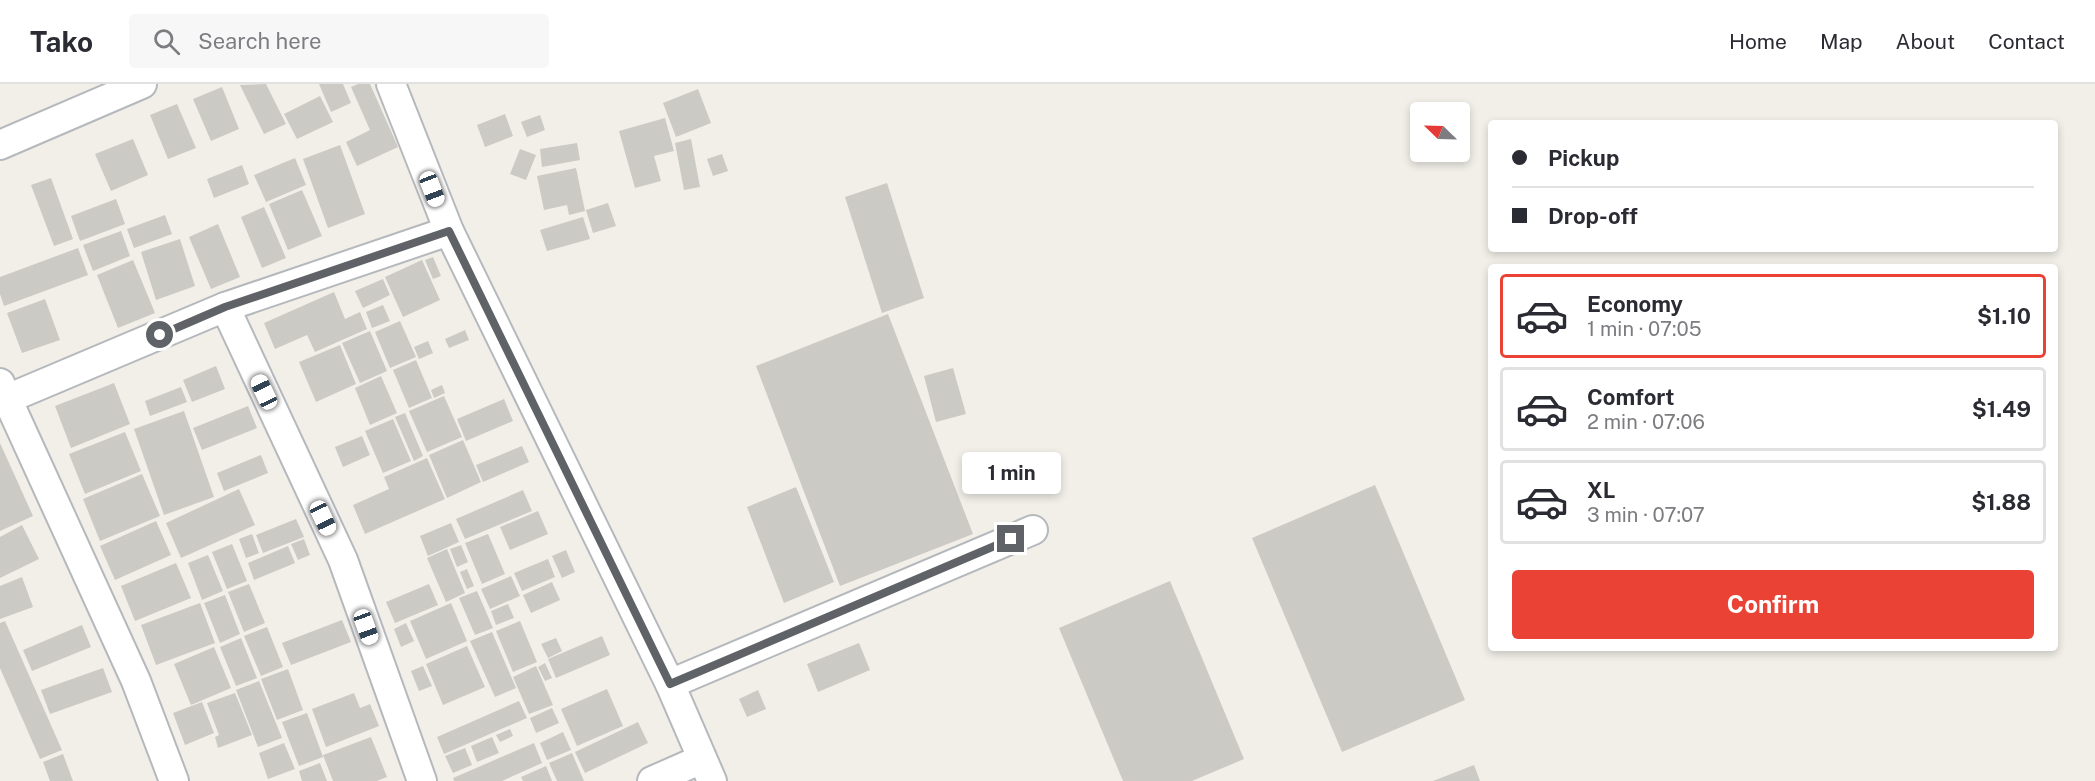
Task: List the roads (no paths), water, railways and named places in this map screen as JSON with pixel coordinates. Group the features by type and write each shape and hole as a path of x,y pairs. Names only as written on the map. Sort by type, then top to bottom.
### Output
{"street":[{"path":"0,145 142,84"},
{"path":"391,84 449,231 670,684 707,770 652,781"},
{"path":"174,781 136,681 3,391 225,307 449,231"},
{"path":"225,307 343,560 422,781"},
{"path":"670,684 1033,530"}]}
